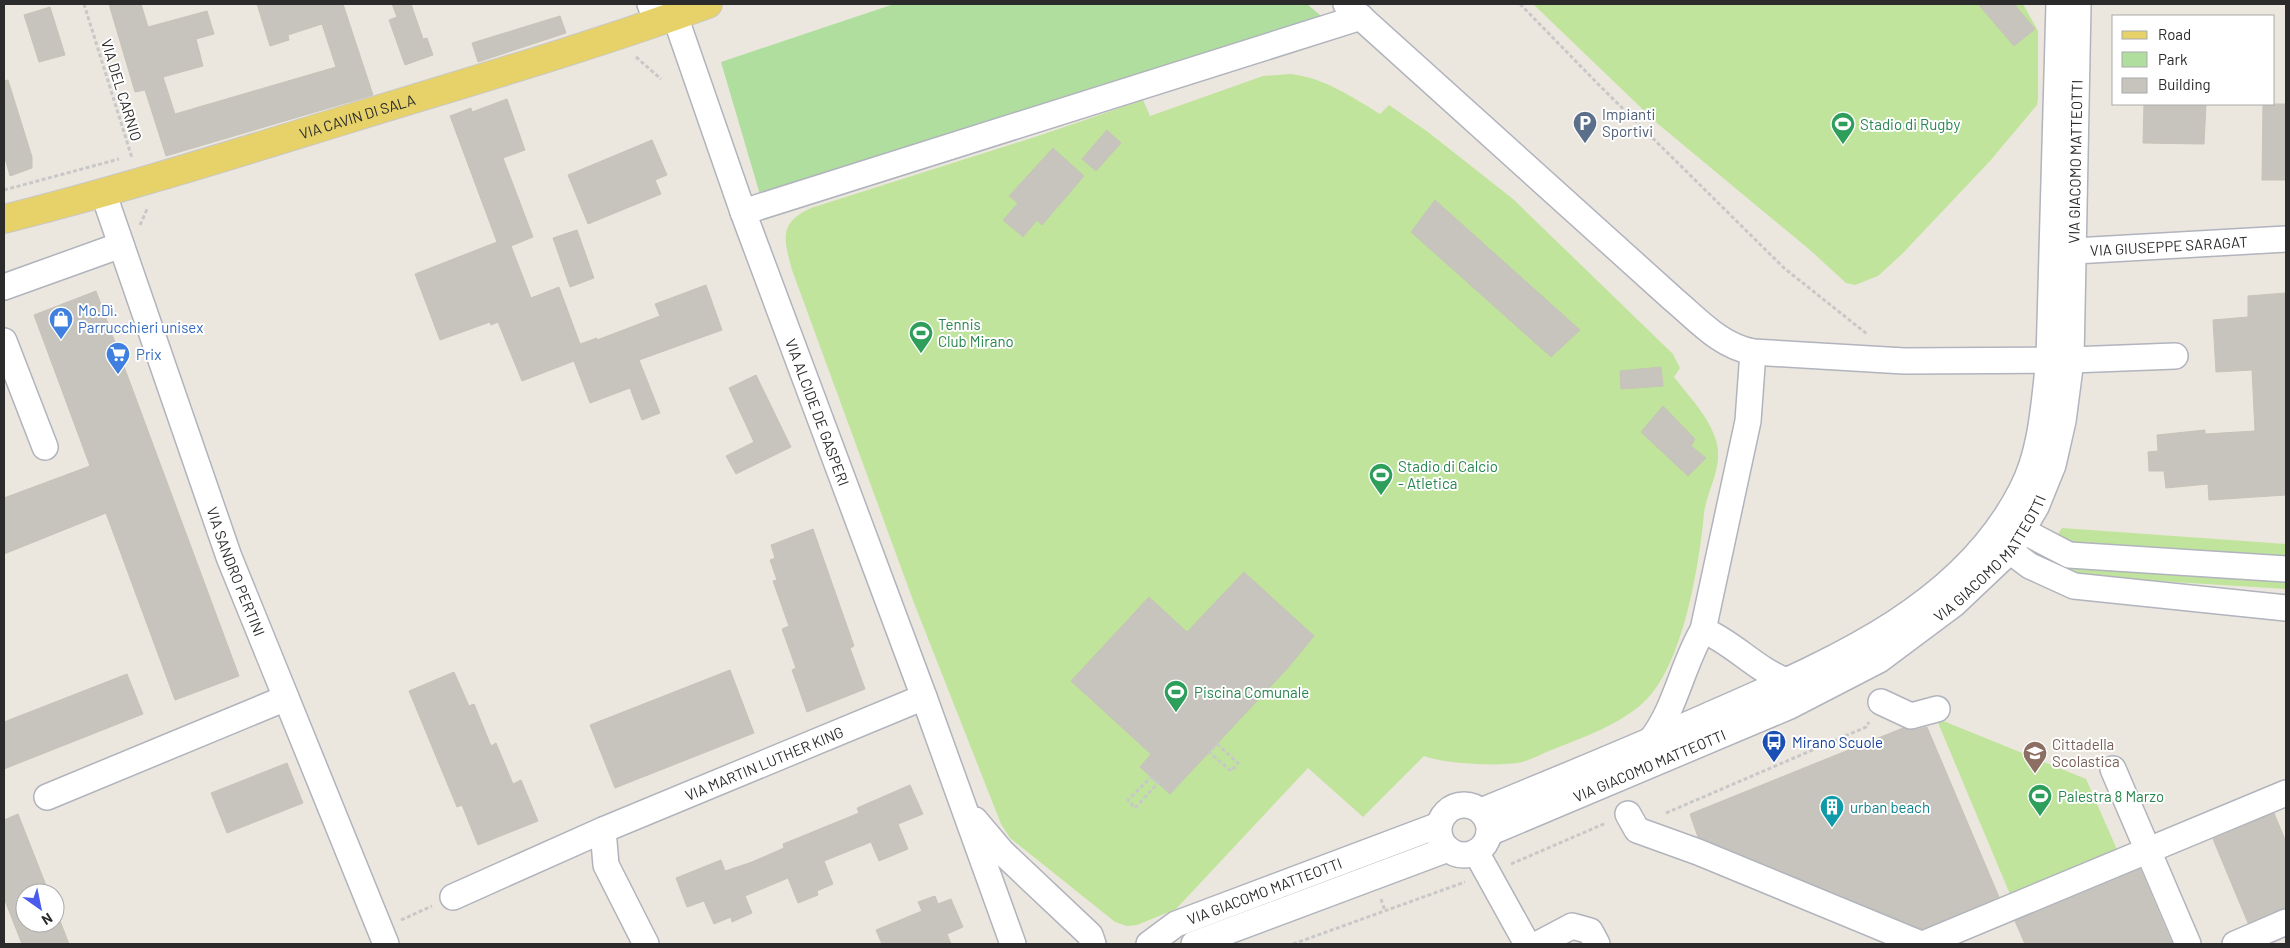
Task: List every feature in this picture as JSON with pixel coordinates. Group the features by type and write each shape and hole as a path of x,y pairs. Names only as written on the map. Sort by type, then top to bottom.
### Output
{"main road":[{"name":"VIA CAVIN DI SALA","path":"4,219 139,182 444,90 661,14 708,4"}],"street":[{"name":"VIA GIACOMO MATTEOTTI","path":"1482,832 1790,706 1879,660 1954,604 2017,541 2053,465 2063,421 2060,360 2062,252 2059,4"},
{"name":"VIA GIACOMO MATTEOTTI","path":"2062,252 2078,4"},
{"path":"743,212 1353,10 1724,343 1739,350 1904,361 2060,360 2175,356"},
{"name":"VIA ALCIDE DE GASPERI","path":"661,14 743,212 965,808 1013,944"},
{"name":"VIA SANDRO PERTINI","path":"103,192 229,557 383,937"},
{"name":"VIA GIUSEPPE SARAGAT","path":"2062,252 2286,239"},
{"path":"4,287 121,245"},
{"path":"4,341 45,447"},
{"path":"1651,740 1664,723 1694,645 1703,630 1748,421 1753,352"},
{"name":"VIA GIACOMO MATTEOTTI","path":"1194,944 1231,938 1448,849 1456,854 1466,855 1482,832 1651,740 1787,681 1856,647 1895,622 1967,566 1984,548 2001,525 2023,487 2060,360"},
{"path":"2017,541 2069,555 2286,569"},
{"path":"2017,541 2030,566 2074,586 2286,608"},
{"path":"1703,630 1720,637 1773,676 1787,681"},
{"name":"VIA MARTIN LUTHER KING","path":"453,897 603,830 924,697"},
{"path":"47,797 286,698"},
{"path":"1881,702 1911,716 1937,709"},
{"path":"2113,769 2188,944"},
{"path":"1628,814 1636,830 1698,852 1922,944 2286,793"},
{"name":"VIA GIACOMO MATTEOTTI","path":"1149,944 1176,924 1439,825 1448,810 1456,806 1465,804 1482,832"},
{"name":"VIA ALCIDE DE GASPERI","path":"965,808 1002,852 1090,935 1093,944"},
{"path":"1439,825 1439,834 1448,849"},
{"path":"603,830 606,865 646,944"},
{"path":"1482,832 1527,944"},
{"path":"1220,908 1231,938"},
{"path":"2235,944 2286,922"},
{"path":"1538,944 1572,926 1590,931 1597,944"}],"path":[{"name":"VIA DEL CARNIO","path":"84,4 139,182"},
{"path":"1520,4 1784,268 1868,335"},
{"path":"4,190 131,156"},
{"path":"1293,944 1496,870 1628,814 1649,821 1866,727 1881,702"},
{"path":"1217,744 1238,763 1231,771 1209,752 1217,744"},
{"path":"1151,777 1158,783 1136,808 1128,800 1151,777"},
{"path":"383,937 453,897"}],"green space":[{"path":"894,4 1307,4 1327,21 763,205 721,62"},
{"name":"Stadio di Rugby","path":"1533,4 2023,4 2038,31 2037,105 1990,161 1902,254 1878,276 1855,285 1846,283 1810,250 1658,124"},
{"name":"Stadio di Calcio - Atletica","path":"1291,74 1327,84 1380,114 1389,105 1428,132 1513,199 1673,354 1680,368 1674,377 1698,407 1713,431 1718,450 1717,469 1704,514 1693,587 1679,640 1658,686 1634,710 1601,730 1513,764 1473,764 1445,761 1424,756 1363,817 1308,768 1176,909 1137,925 1127,926 1115,922 1010,838 1001,824 914,603 792,270 787,250 786,233 788,226 793,220 811,208 1041,135 1143,100 1150,116 1263,76"},
{"path":"2062,528 2286,544 2286,589 2078,576 2039,562"},
{"name":"Palestra 8 Marzo","path":"1936,718 2086,779 2119,854 2012,899"}],"building":[{"path":"109,4 141,4 148,27 207,11 214,34 196,39 203,66 163,77 175,114 336,67 322,24 288,35 289,40 270,46 257,4 343,4 373,95 166,156 145,90 135,92"},
{"path":"392,4 411,4 423,39 427,38 433,55 405,65 389,20 397,17"},
{"path":"1978,4 2014,4 2035,29 2014,46"},
{"path":"50,7 65,55 39,62 24,15"},
{"path":"560,16 566,33 478,62 472,43"},
{"path":"8,80 32,157 32,168 10,176 4,155 4,81"},
{"path":"507,99 525,150 503,158 533,237 511,246 531,298 559,287 580,344 597,338 597,340 660,316 655,304 706,285 722,330 639,360 660,413 642,420 630,388 590,403 574,361 522,381 498,322 491,325 490,322 440,340 415,274 497,242 450,116 471,108 472,112"},
{"path":"2286,104 2286,180 2262,180 2263,105"},
{"path":"2144,105 2206,105 2204,144 2143,143"},
{"path":"1107,130 1121,143 1096,171 1082,159"},
{"path":"652,140 667,175 655,180 661,194 588,224 568,175"},
{"path":"1053,148 1084,176 1042,225 1037,220 1023,237 1003,220 1018,203 1009,196"},
{"path":"1435,200 1580,330 1551,357 1411,232"},
{"path":"577,230 594,278 570,287 553,238"},
{"path":"96,291 239,676 175,700 106,513 4,554 4,498 90,466 34,315"},
{"path":"2286,293 2286,495 2209,500 2208,484 2166,488 2164,471 2149,471 2148,452 2158,451 2157,435 2205,430 2205,434 2255,431 2252,370 2216,372 2213,320 2248,317 2248,296"},
{"path":"1661,367 1663,386 1621,389 1620,371"},
{"path":"756,375 791,447 736,474 726,456 754,442 729,388"},
{"path":"1663,406 1695,439 1691,446 1706,458 1688,476 1641,432"},
{"path":"813,529 854,646 850,648 865,689 807,712 792,670 796,668 782,629 789,626 773,581 777,580 770,560 775,558 771,545"},
{"name":"Piscina Comunale","path":"1244,572 1314,636 1286,670 1170,794 1140,767 1151,754 1071,681 1149,597 1187,632"},
{"path":"730,670 754,733 615,788 590,725"},
{"path":"454,672 469,706 474,704 491,746 496,743 513,784 521,780 538,821 478,845 462,805 457,807 409,691"},
{"path":"127,674 143,714 4,769 4,722"},
{"name":"urban beach","path":"1927,727 1999,897 1922,929 1698,837 1690,814 1903,728 1914,730"},
{"path":"287,763 303,803 227,833 211,793"},
{"path":"910,785 923,814 898,824 908,849 879,861 871,842 824,861 833,884 817,891 818,895 798,903 788,878 745,896 752,913 732,922 731,917 714,924 704,901 687,907 676,878 721,860 725,871 752,862 784,848 783,844 859,813 857,808"},
{"path":"2274,813 2286,842 2286,908 2248,923 2213,839"},
{"path":"18,814 45,883 15,883 15,926 4,898 4,820"},
{"path":"2140,869 2172,944 2025,944 2015,921"},
{"path":"935,896 938,904 951,899 963,927 947,934 951,944 882,944 876,930 922,911 918,902"},
{"path":"18,933 65,933 69,944 22,944"}],"place":[{"name":"Impianti Sportivi","path":"1585,144"},
{"name":"Stadio di Rugby","path":"1843,145"},
{"name":"Mo.Dì. Parrucchieri unisex","path":"61,340"},
{"name":"Tennis Club Mirano","path":"921,354"},
{"name":"Prix","path":"118,375"},
{"name":"Stadio di Calcio - Atletica","path":"1381,496"},
{"name":"Piscina Comunale","path":"1176,713"},
{"name":"Mirano Scuole","path":"1774,763"},
{"name":"Cittadella Scolastica","path":"2035,774"},
{"name":"Palestra 8 Marzo","path":"2040,817"},
{"name":"urban beach","path":"1832,828"}]}
